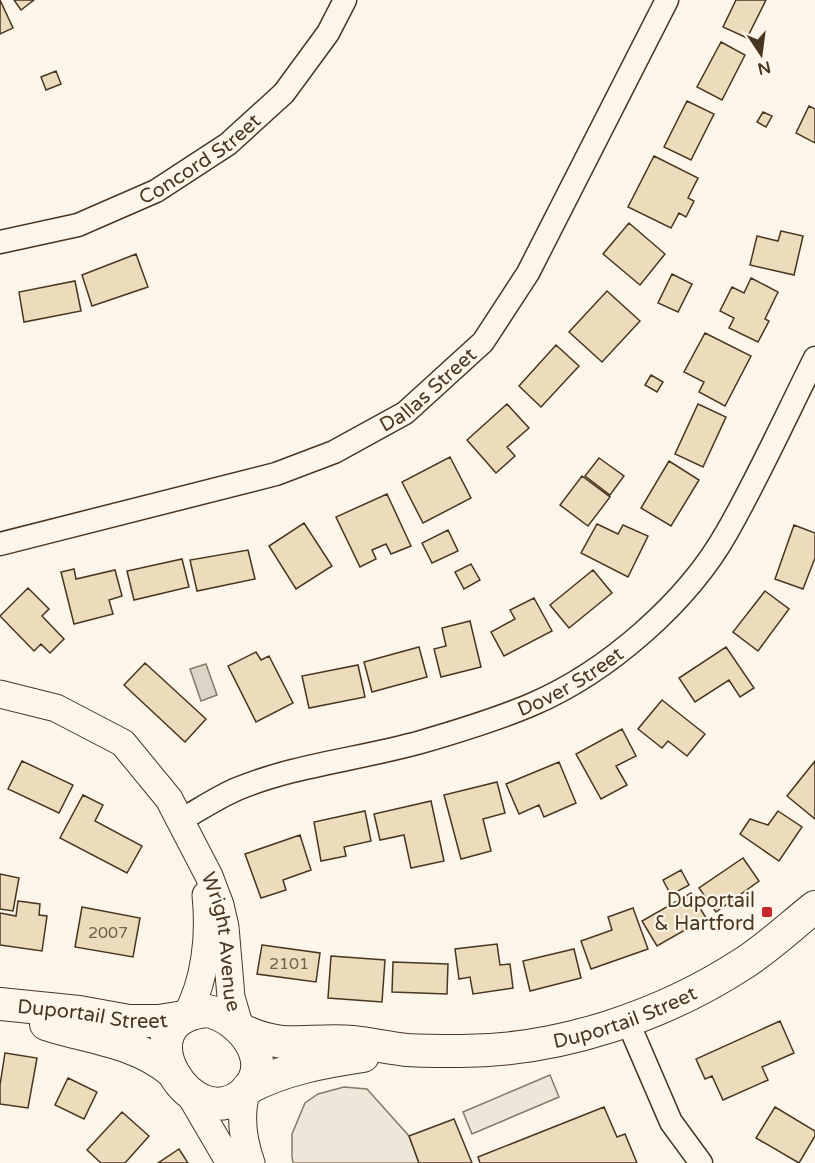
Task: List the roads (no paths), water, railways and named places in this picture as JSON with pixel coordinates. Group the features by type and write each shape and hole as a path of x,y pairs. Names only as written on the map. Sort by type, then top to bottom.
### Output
{"main road":[{"name":"Duportail Street","path":"241,1029 264,1039 286,1044 341,1041 406,1050 464,1051 513,1048 567,1037 627,1020 701,988 746,962 815,907"},
{"name":"Duportail Street","path":"0,1005 79,1012 129,1021 159,1021 185,1016"},
{"name":"Duportail Street","path":"0,1005 68,1031 137,1049 161,1062 180,1081"},
{"path":"208,1011 219,1013 241,1029 255,1052 257,1064 248,1089 237,1098 225,1103 200,1100 180,1081 166,1052 169,1035 175,1024 185,1016 208,1011"},
{"name":"Duportail Street","path":"248,1089 297,1068 406,1050"}],"street":[{"name":"Concord Street","path":"0,242 78,225 156,191 228,144 284,93 328,33 345,0"},
{"name":"Dallas Street","path":"0,544 276,474 334,452 405,413 483,342 528,273 667,0"},
{"name":"Dover Street","path":"181,820 236,789 286,773 417,743 483,724 535,703 575,681 613,656 656,620 692,582 726,534 815,358"},
{"name":"Wright Avenue","path":"0,694 56,708 123,743 169,799 215,890 223,917 231,996 241,1029"},
{"name":"Wright Avenue","path":"185,1016 192,1005 201,980 205,948 207,909 200,858"},
{"path":"627,1020 670,1122 701,1163"},
{"path":"180,1081 230,1163"},
{"path":"248,1089 243,1108 243,1126 251,1163"}],"place":[{"name":"Duportail & Hartford","path":"767,912"}]}
